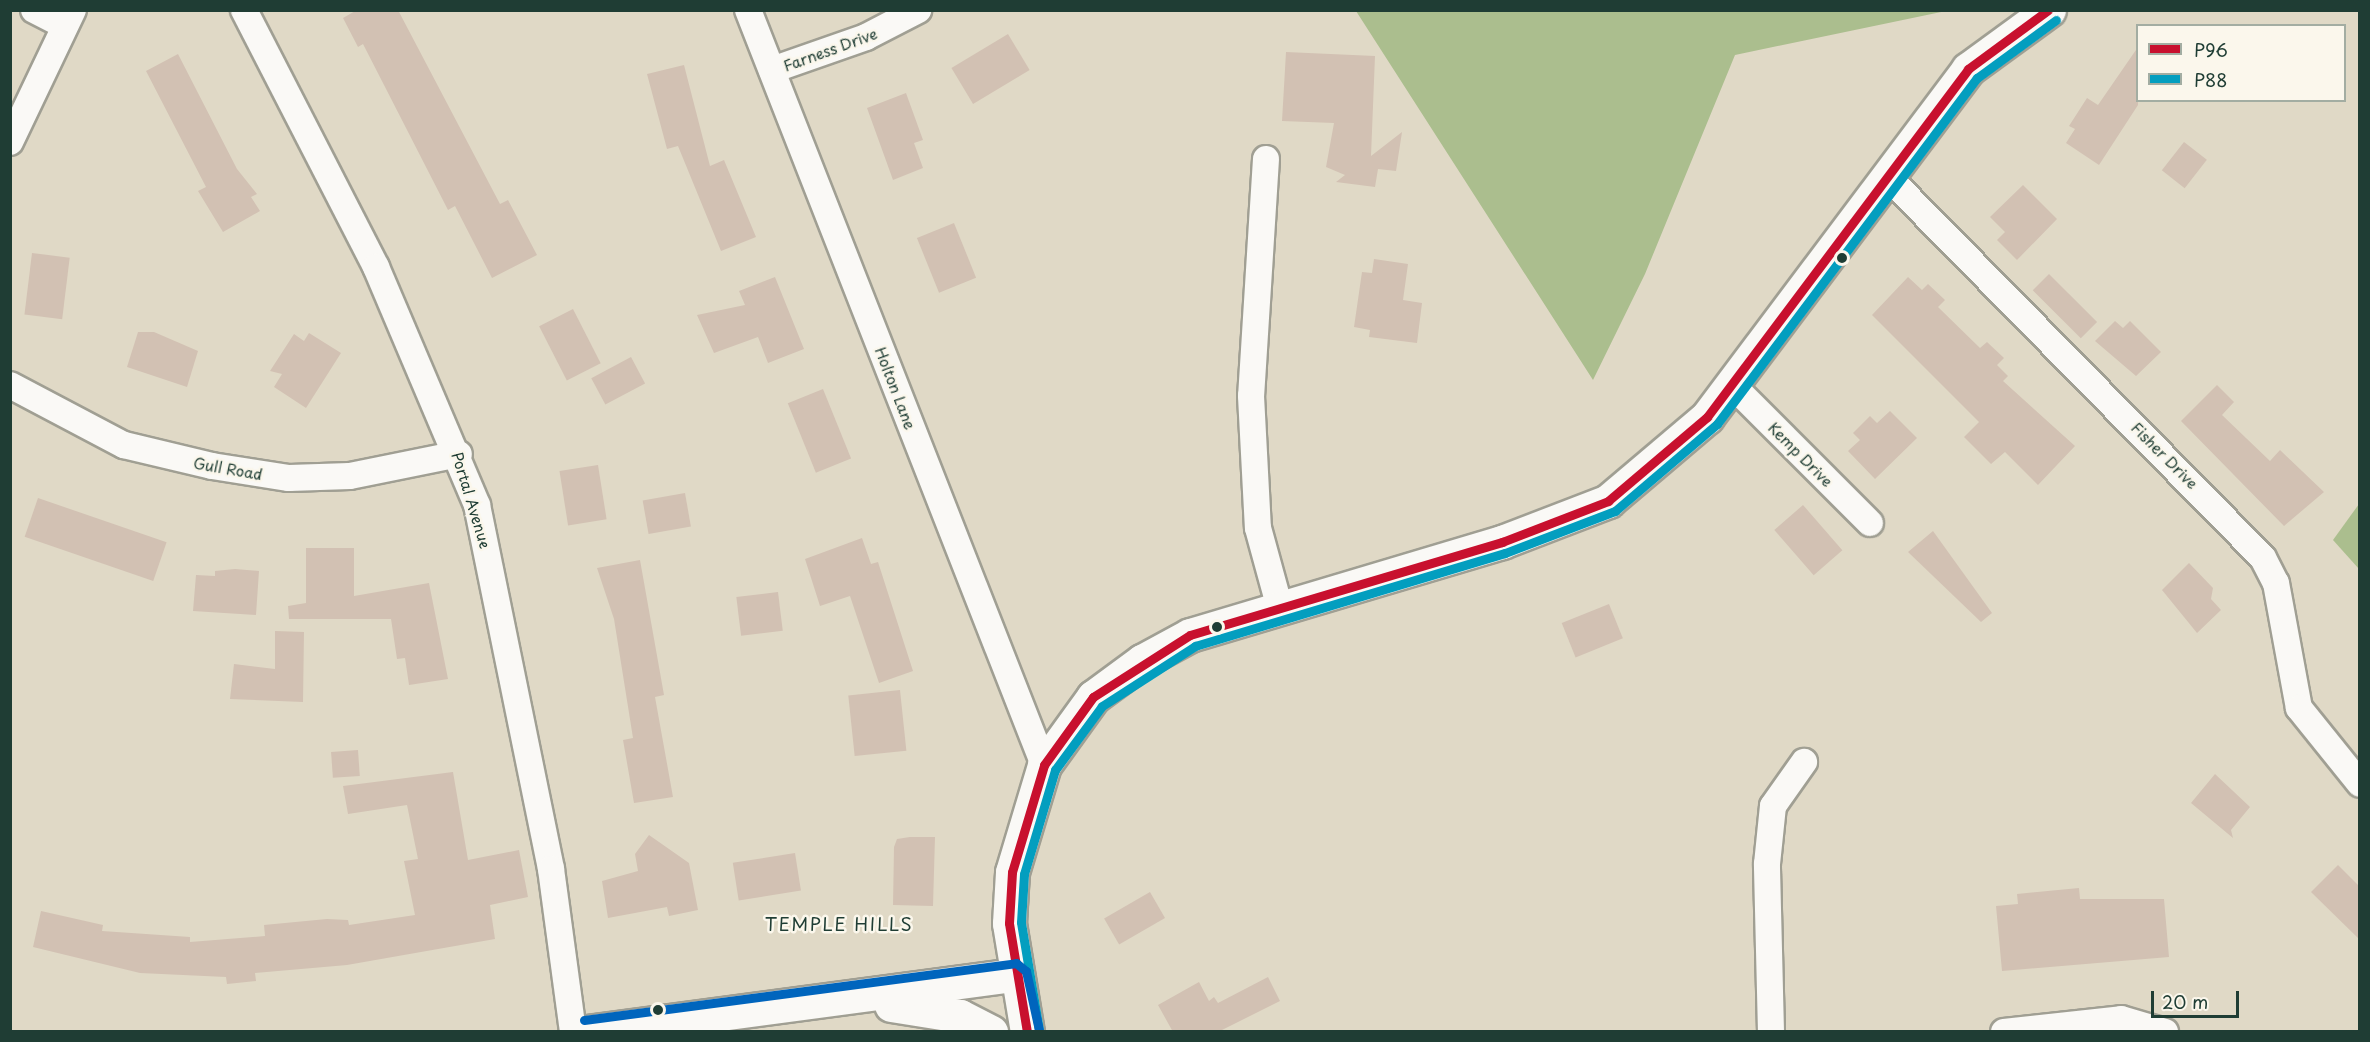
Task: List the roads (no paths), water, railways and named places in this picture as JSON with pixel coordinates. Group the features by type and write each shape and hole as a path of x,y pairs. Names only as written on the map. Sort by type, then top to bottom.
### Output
{"street":[{"path":"10,142 68,18 34,10"},
{"name":"Portal Avenue","path":"244,10 376,267 459,454 501,605 551,869 573,1032"},
{"name":"Holton Lane","path":"748,10 1044,765"},
{"name":"Farness Drive","path":"772,70 866,37 918,10"},
{"path":"1027,1032 1015,975 1012,872 1044,765 1093,697 1142,661 1190,634 1279,605 1502,542 1608,501 1677,446 1732,385 1886,175 1968,69 2049,10"},
{"path":"1266,159 1252,408 1258,528 1279,605"},
{"name":"Fisher Drive","path":"1886,175 2263,558 2276,583 2299,708 2360,784"},
{"name":"Gull Road","path":"10,385 124,445 212,466 289,478 350,476 459,454"},
{"name":"Kemp Drive","path":"1732,385 1870,523"},
{"path":"1771,1032 1767,864 1773,806 1803,762"},
{"path":"586,1032 826,1003 1015,975"},
{"path":"826,1003 918,1006 960,1016 991,1032"},
{"path":"2004,1032 2121,1019 2165,1032"}],"district":[{"name":"TEMPLE HILLS","path":"839,924"}]}
